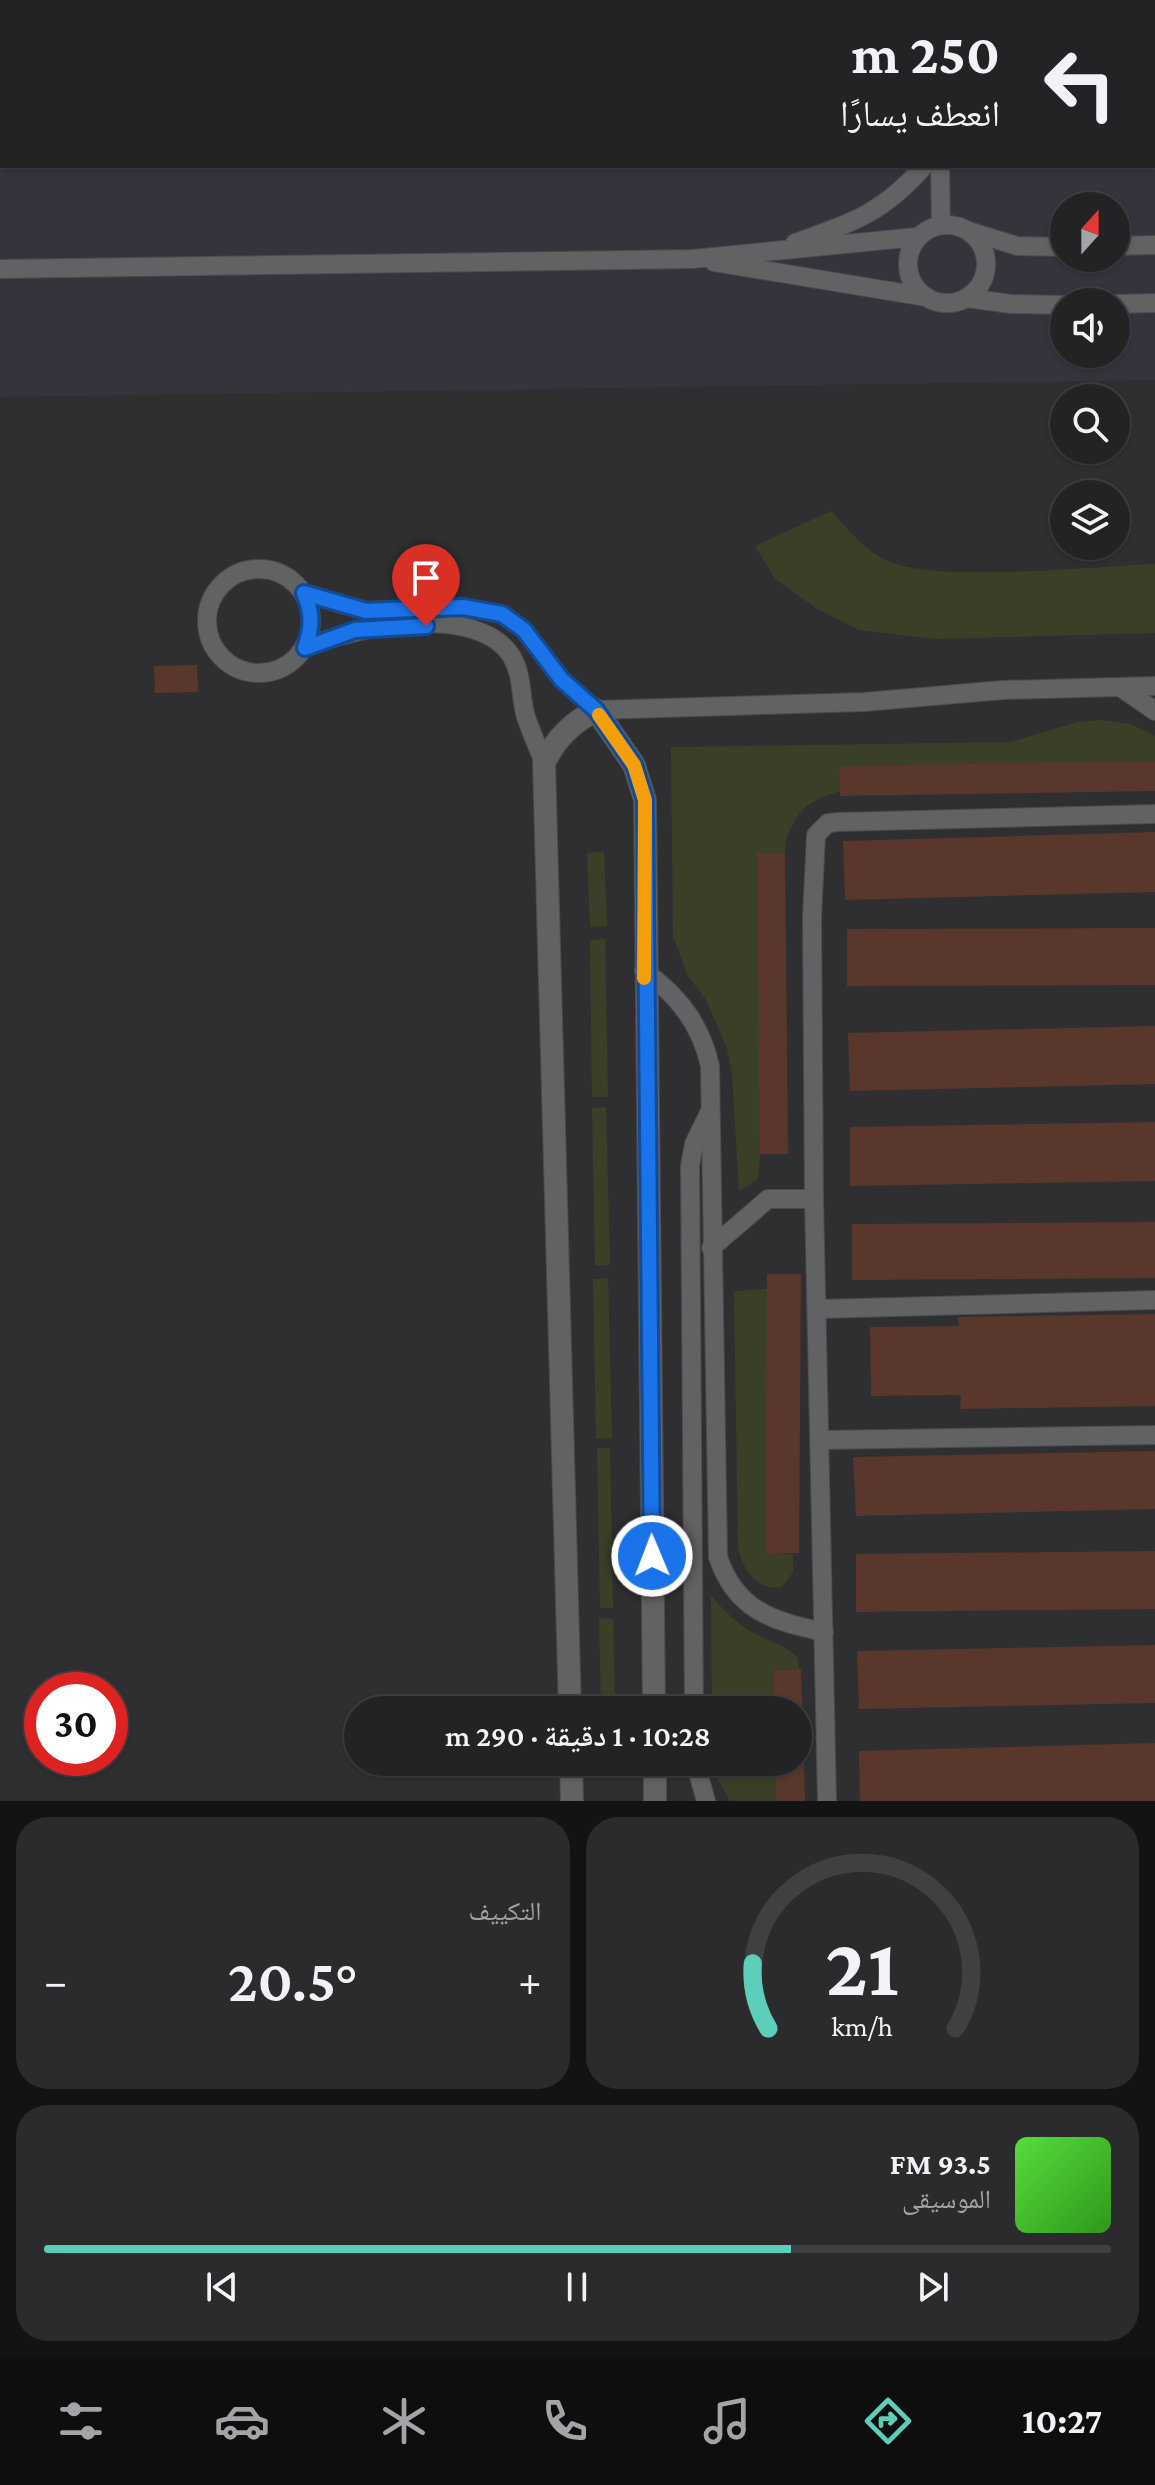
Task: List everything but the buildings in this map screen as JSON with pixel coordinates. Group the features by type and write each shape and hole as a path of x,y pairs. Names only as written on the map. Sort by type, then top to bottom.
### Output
{"street":[{"path":"570,1696 544,763 552,746 575,721 596,710 634,765 645,800 644,971 654,1696"},
{"path":"571,1776 572,1801"},
{"path":"655,1776 655,1801"}],"lane":[{"path":"778,250 876,211 896,197 922,168"},
{"path":"940,168 941,225"},
{"path":"0,269 692,259 917,237 941,225 1017,246 1050,247"},
{"path":"967,230 981,245 987,264 981,284 967,298"},
{"path":"917,237 909,253 908,270 914,286 926,297"},
{"path":"1130,246 1155,245"},
{"path":"692,259 926,297 946,303 967,298 1011,304 1050,305"},
{"path":"1130,304 1155,303"},
{"path":"249,569 271,570 290,578 304,593 311,611 311,631 305,648 291,664 272,672 250,673 231,665 216,651 208,632 207,611 215,591 230,577 249,569"},
{"path":"304,593 366,611 463,607 502,614 524,630 562,680 596,710 864,702 1003,690 1155,686"},
{"path":"305,648 355,630 440,625 469,627 500,642 519,672 525,715 544,763"},
{"path":"1120,687 1155,711"},
{"path":"827,1801 819,1309 814,1199 814,844 822,828 838,822 1155,814"},
{"path":"644,971 680,1000 705,1043 710,1066 718,1557 737,1596 752,1608 824,1632"},
{"path":"694,1696 688,1269 691,1154 711,1108"},
{"path":"688,1269 768,1199 814,1199"},
{"path":"819,1309 1155,1300"},
{"path":"821,1440 1155,1435"},
{"path":"699,1776 706,1801"}],"shaded area":[{"path":"0,168 1155,168 1155,380 0,397"}],"green space":[{"path":"831,511 870,551 909,567 976,572 1155,564 1155,633 935,639 859,630 819,610 775,579 755,546"},
{"path":"1101,720 1131,724 1155,736 1155,761 839,767 840,791 812,802 800,813 786,839 758,1179 739,1191 732,1075 727,1048 706,1000 688,976 673,936 671,747 1011,742 1077,722"},
{"path":"604,851 607,926 590,927 587,853"},
{"path":"605,939 608,1097 592,1097 590,940"},
{"path":"606,1107 610,1265 595,1266 592,1108"},
{"path":"608,1278 612,1438 596,1439 593,1279"},
{"path":"767,1289 765,1553 793,1554 793,1572 782,1587 773,1588 752,1577 738,1546 734,1291"},
{"path":"597,1448 610,1448 613,1608 600,1608"},
{"path":"711,1596 742,1625 793,1653 798,1658 799,1669 773,1670 774,1696 712,1696"},
{"path":"599,1618 613,1619 615,1696 601,1696"},
{"path":"716,1776 775,1776 776,1801 730,1801"}],"slow traffic":[{"path":"599,715 634,765 645,800 644,978"}],"route":[{"path":"426,626 355,630 305,648 311,631 311,611 304,593 366,611 463,607 502,614 524,630 562,680 596,710 641,780 645,800 644,971 652,1556"}]}
